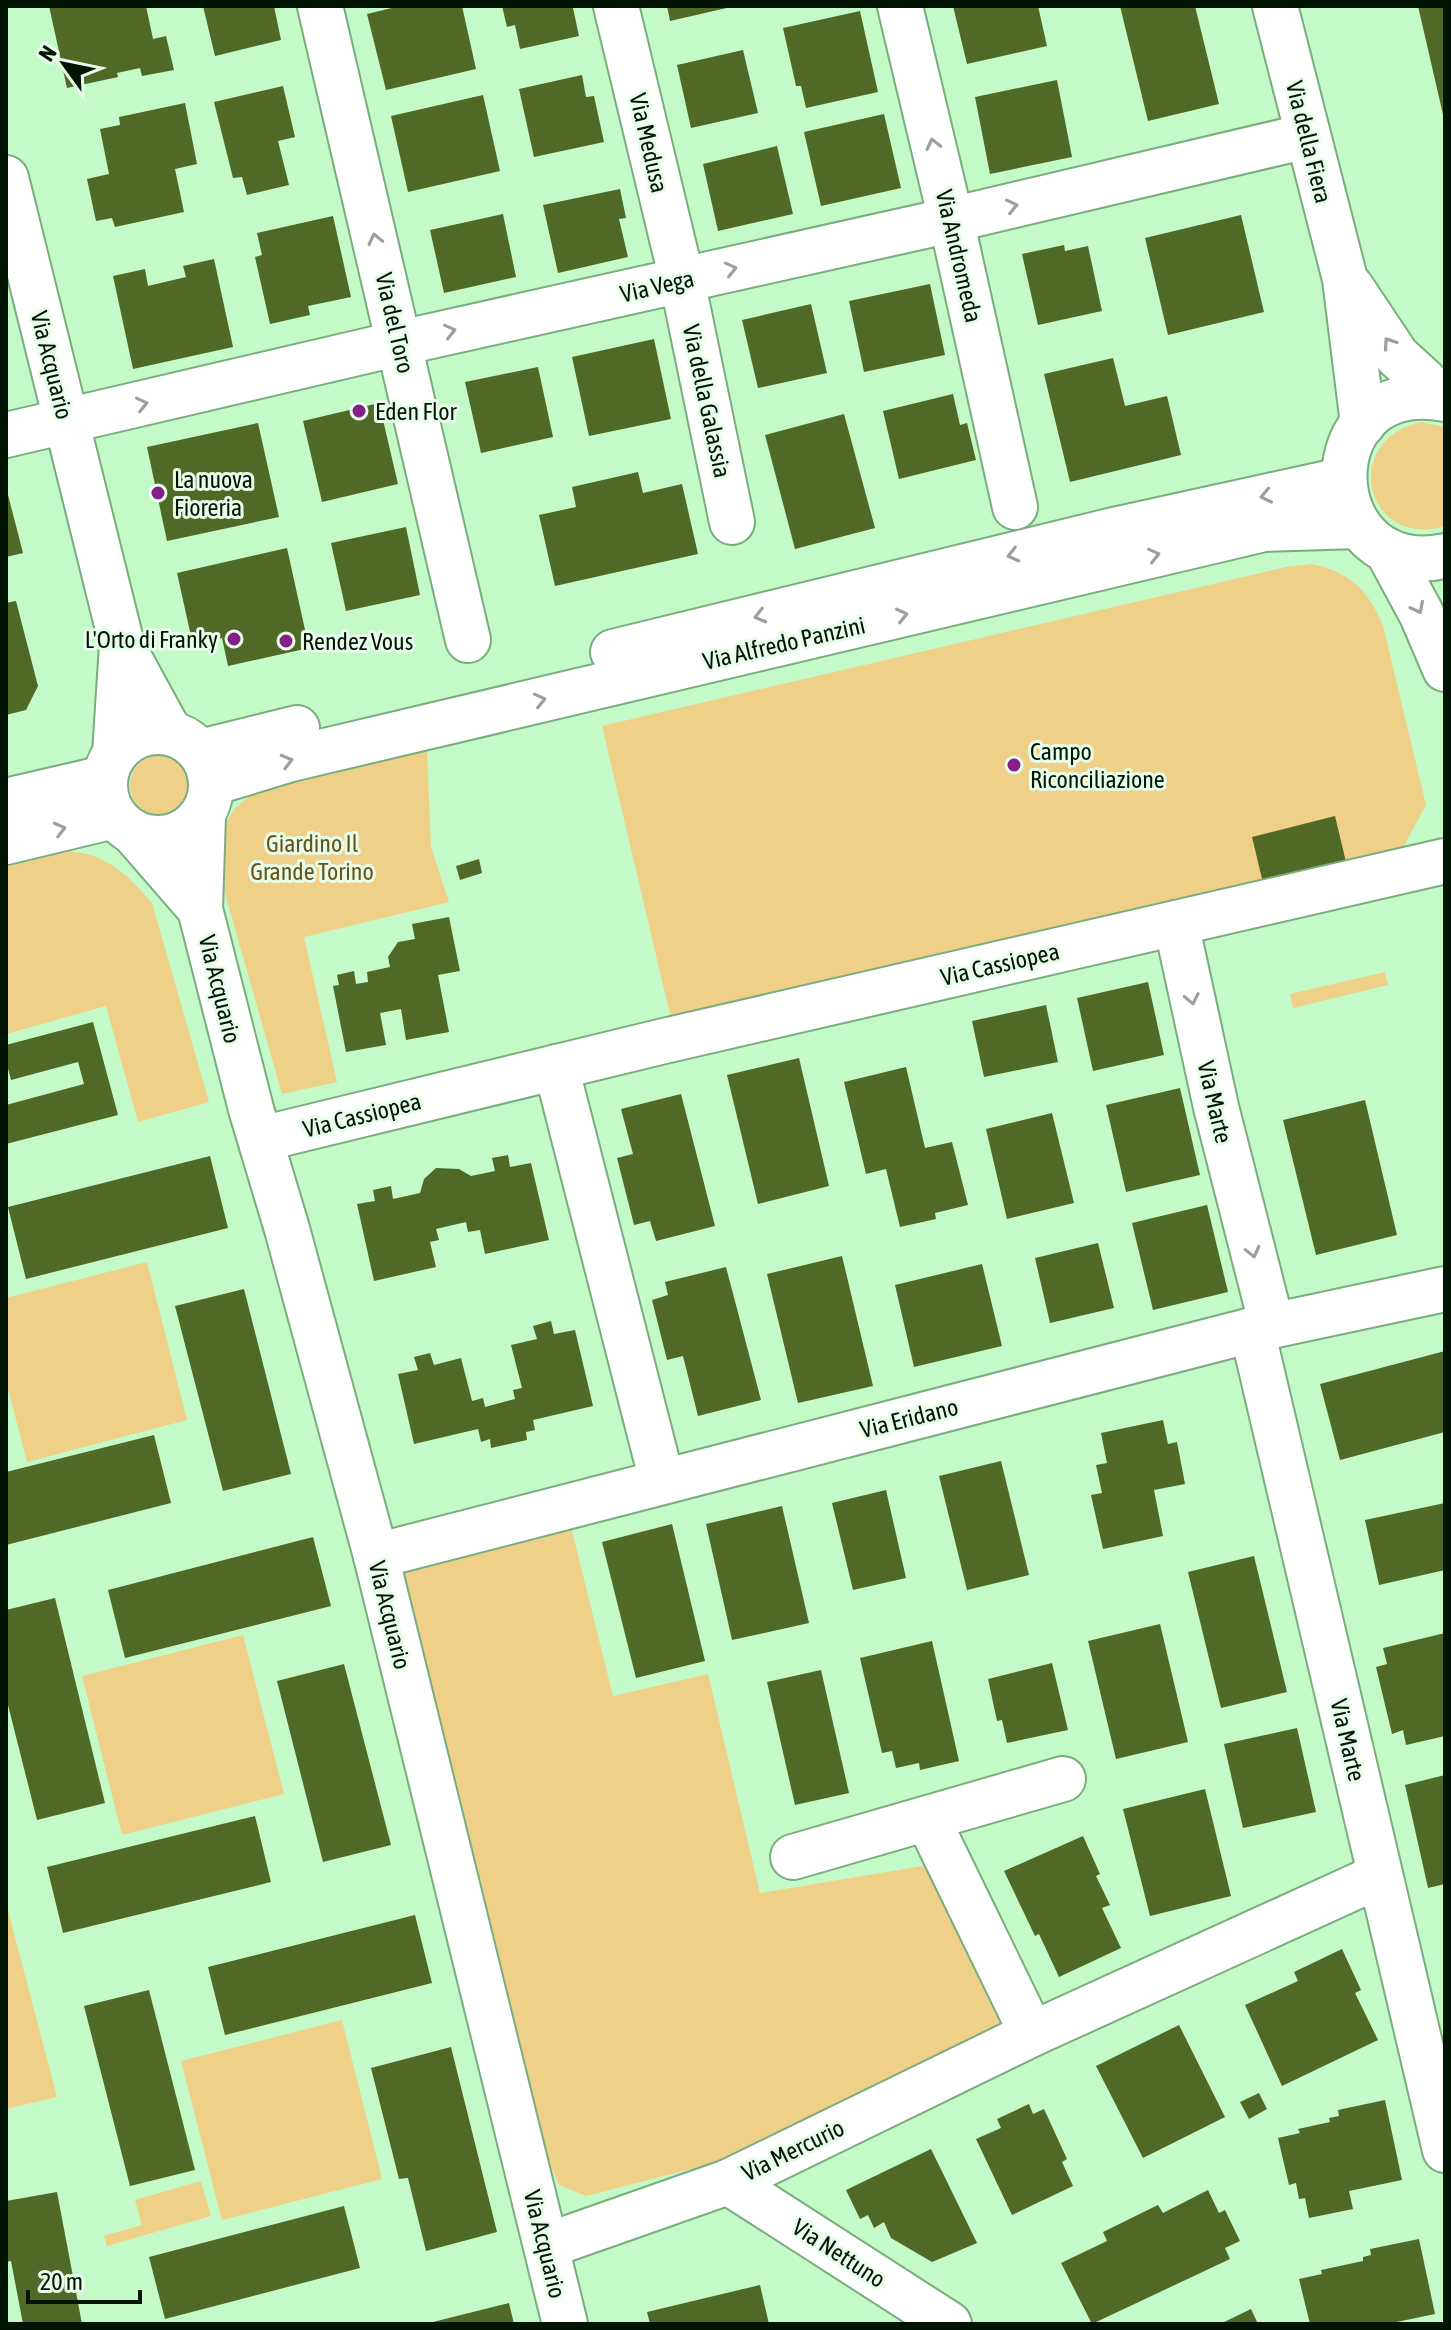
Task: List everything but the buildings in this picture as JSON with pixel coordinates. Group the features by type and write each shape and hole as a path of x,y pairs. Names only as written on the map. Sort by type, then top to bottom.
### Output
{"street":[{"name":"Via del Toro","path":"320,6 468,640"},
{"name":"Via Medusa","path":"616,6 682,280"},
{"name":"Via Andromeda","path":"900,6 1015,507"},
{"name":"Via della Fiera","path":"1275,6 1345,279 1363,424"},
{"name":"Via Vega","path":"6,435 1307,136"},
{"name":"Via Acquario","path":"6,178 122,645 117,795 200,909"},
{"name":"Via della Fiera","path":"1345,279 1397,356 1444,398"},
{"name":"Via della Galassia","path":"682,280 732,522"},
{"path":"1444,398 1406,398 1376,411 1363,424 1348,450 1342,480 1348,508 1373,538 1422,615 1445,669"},
{"name":"Via Alfredo Panzini","path":"196,771 1114,530 1342,480"},
{"name":"Via Alfredo Panzini","path":"117,795 128,741 147,733 196,771 291,759 1264,529 1373,538 1406,557 1426,559 1445,556"},
{"name":"Via Acquario","path":"122,645 196,771 200,909 376,1556 565,2324"},
{"name":"Via Alfredo Panzini","path":"117,795 153,839 169,838 187,830 196,771"},
{"name":"Via Alfredo Panzini","path":"6,801 117,795"},
{"name":"Via Alfredo Panzini","path":"6,842 117,795"},
{"name":"Via Cassiopea","path":"261,1139 556,1067 1445,861"},
{"name":"Via Marte","path":"1176,923 1379,1876 1445,2150"},
{"path":"556,1067 662,1481"},
{"name":"Via Eridano","path":"376,1556 1262,1328 1445,1289"},
{"path":"793,1857 1063,1779"},
{"path":"928,1820 1032,2034"},
{"name":"Via Mercurio","path":"546,2246 728,2182 1032,2034 1379,1876"},
{"name":"Via Nettuno","path":"728,2182 949,2324"}],"green space":[{"path":"1421,422 1445,427 1445,526 1418,529 1397,523 1381,509 1373,490 1372,470 1379,450 1395,433"},
{"name":"Campo Riconciliazione","path":"1312,564 1337,572 1356,585 1371,603 1383,626 1426,805 1400,853 672,1023 602,726 1286,567"},
{"name":"Giardino Il Grande Torino","path":"427,750 431,847 449,902 304,937 337,1082 282,1094 218,869 223,827 235,808 255,792"},
{"path":"160,755 171,757 181,764 188,774 188,796 181,806 171,813 160,815 149,813 139,806 132,796 130,785 132,774 139,764 149,757"},
{"path":"50,853 92,855 130,879 152,903 209,1102 138,1122 106,1006 6,1034 6,865"},
{"path":"1385,972 1388,985 1293,1008 1290,994"},
{"path":"147,1262 187,1420 27,1462 6,1381 6,1298"},
{"path":"570,1523 613,1696 708,1674 760,1893 928,1865 1003,2023 722,2161 586,2196 559,2185 548,2160 397,1567"},
{"path":"243,1635 284,1794 122,1835 82,1676"},
{"path":"6,1903 57,2097 6,2109"},
{"path":"342,2020 382,2179 222,2220 181,2061"},
{"path":"201,2181 211,2216 107,2246 104,2236 142,2225 135,2200"}],"place":[{"name":"Eden Flor","path":"359,411"},
{"name":"La nuova Fioreria","path":"158,493"},
{"name":"L'Orto di Franky","path":"234,639"},
{"name":"Rendez Vous","path":"286,641"},
{"name":"Campo Riconciliazione","path":"1014,765"}]}
